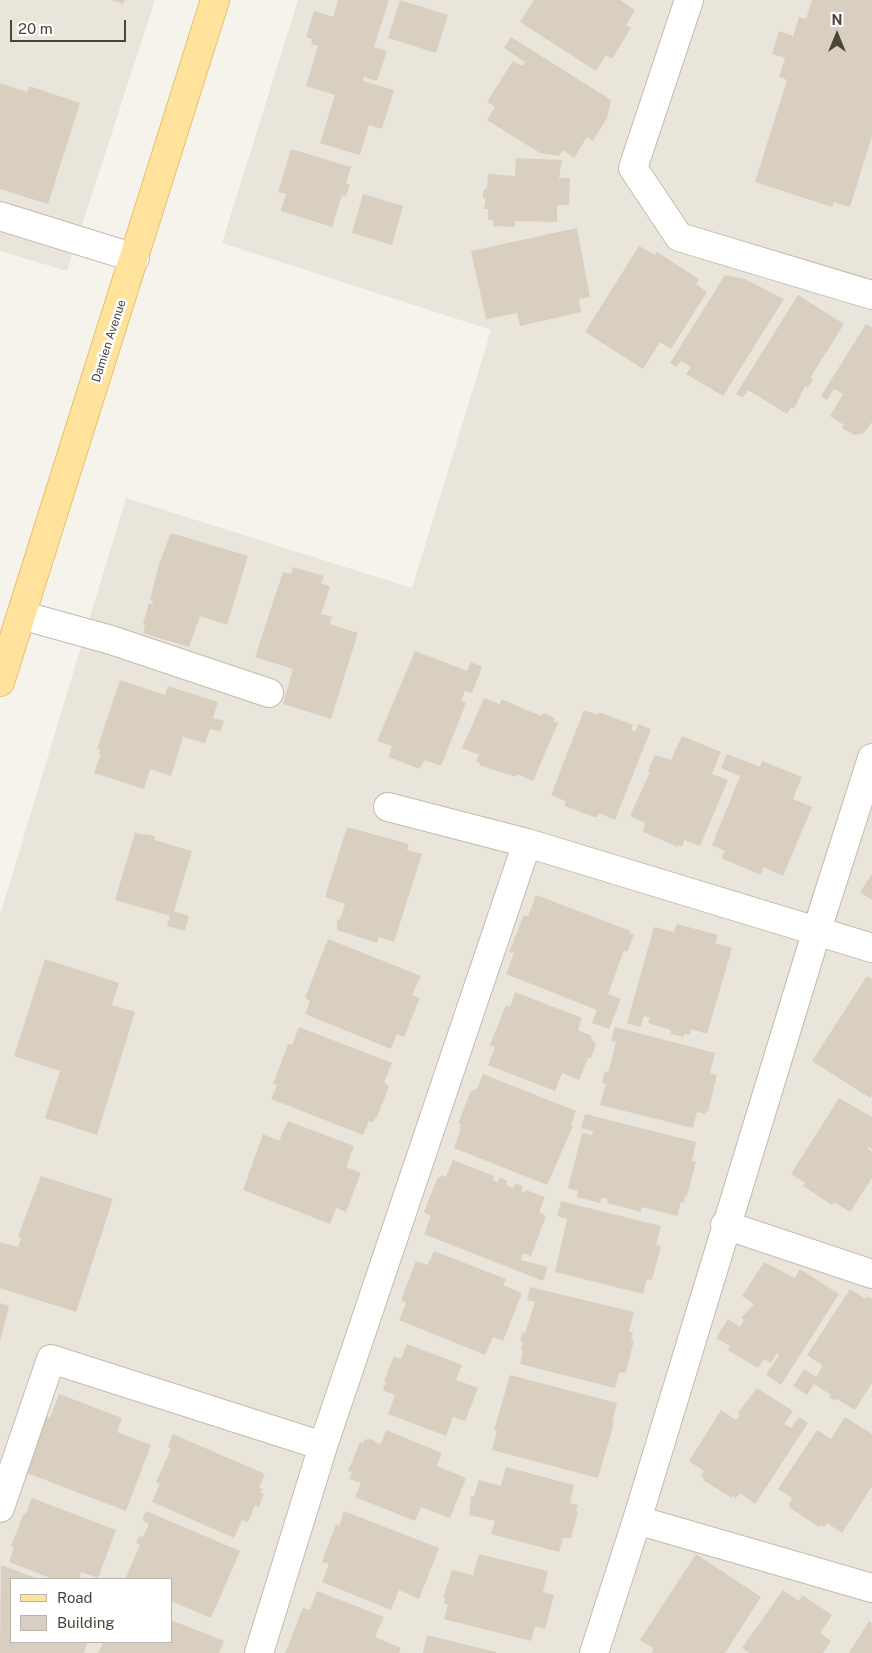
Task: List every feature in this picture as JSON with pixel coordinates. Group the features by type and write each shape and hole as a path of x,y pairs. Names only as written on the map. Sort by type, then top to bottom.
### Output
{"main road":[{"name":"Damien Avenue","path":"0,682 215,0"}],"lane":[{"path":"689,0 632,168 679,236 872,295"},
{"path":"0,216 135,258"},
{"path":"21,615 110,640 269,693"},
{"path":"594,1653 637,1520 725,1225 872,758"},
{"path":"388,807 526,844 872,948"},
{"path":"259,1653 323,1446 526,844"},
{"path":"725,1225 872,1274"},
{"path":"0,1508 51,1359 323,1446"},
{"path":"637,1520 872,1588"}],"shaded area":[{"path":"0,0 155,0 67,271 0,251"},
{"path":"298,0 872,0 872,1653 0,1653 0,915 126,498 412,588 491,330 222,243"}],"building":[{"path":"111,0 125,0 123,4"},
{"path":"338,0 389,0 374,47 387,51 377,81 364,77 363,81 394,90 382,129 369,125 360,155 320,143 335,95 306,86 318,46 311,44 312,39 306,37 314,11 333,17"},
{"path":"400,0 448,15 436,53 388,38"},
{"path":"534,0 620,0 635,10 626,25 631,28 612,59 606,55 596,71 520,22"},
{"path":"812,0 872,0 872,136 850,207 834,202 832,207 755,182 787,80 779,77 785,58 772,54 779,31 793,36 799,17 806,19"},
{"path":"511,37 611,100 607,118 593,141 587,137 574,158 563,150 559,156 540,153 487,120 495,107 487,102 513,61 522,66 525,62 504,48"},
{"path":"0,83 27,92 29,86 80,103 48,204 0,189"},
{"path":"291,149 351,167 346,183 350,185 346,196 342,195 332,227 281,211 286,194 278,192"},
{"path":"516,158 562,160 559,178 570,178 569,205 557,205 557,222 515,221 515,227 493,226 493,220 488,220 488,209 484,209 486,198 483,198 483,191 487,187 488,174 515,176"},
{"path":"363,194 403,206 392,245 352,233"},
{"path":"577,228 590,297 579,299 581,312 520,326 517,313 486,319 471,251"},
{"path":"639,246 655,255 657,252 699,279 696,284 707,292 671,349 660,342 643,369 585,332"},
{"path":"725,275 745,279 784,299 723,396 686,374 691,367 681,361 676,367 670,363"},
{"path":"798,295 844,324 810,378 813,380 808,388 805,386 794,409 791,407 787,414 748,390 743,398 736,394"},
{"path":"866,324 872,327 872,422 863,434 854,435 842,428 844,425 830,416 843,394 834,389 827,400 821,396"},
{"path":"171,533 248,556 227,625 200,616 189,647 143,633 145,625 143,624 149,603 152,604 153,601 150,600 159,564"},
{"path":"293,567 324,576 321,583 330,587 321,614 332,617 330,624 358,633 331,719 283,704 293,669 255,657 283,572 291,574"},
{"path":"415,651 467,671 471,662 482,667 472,693 465,691 461,701 466,703 441,766 425,760 419,769 389,757 392,746 377,741"},
{"path":"120,680 165,695 168,686 218,702 213,718 224,721 220,732 210,729 205,743 183,737 171,776 150,769 144,789 94,773 101,754 99,754 100,750 97,749"},
{"path":"484,698 500,704 501,699 541,716 543,713 555,718 553,721 558,723 533,781 517,774 516,777 479,765 480,763 476,761 479,755 462,748"},
{"path":"584,710 598,715 599,712 633,725 631,730 635,732 638,724 651,729 615,820 599,813 597,817 594,817 565,806 565,801 551,795"},
{"path":"682,736 721,752 712,774 728,780 700,846 684,840 682,847 678,845 678,847 643,832 645,823 630,816 650,772 648,771 655,755 671,760"},
{"path":"727,754 760,767 762,761 802,777 793,799 812,807 783,876 763,867 761,875 721,858 725,851 712,845 740,776 721,768"},
{"path":"347,827 409,844 407,850 422,854 394,942 379,937 377,943 337,930 337,919 340,920 345,904 325,897"},
{"path":"135,833 155,836 154,840 192,851 174,911 189,916 185,931 167,926 170,916 115,900"},
{"path":"872,874 872,900 860,892"},
{"path":"536,895 631,931 630,933 634,935 627,952 624,950 608,994 621,999 609,1029 592,1023 597,1010 506,974 514,953 509,952 524,915 528,917"},
{"path":"677,924 718,935 715,943 732,948 707,1034 691,1029 690,1035 684,1034 684,1037 671,1034 671,1030 648,1023 650,1018 644,1016 641,1027 627,1023 654,927 674,932"},
{"path":"328,939 421,976 412,995 420,998 404,1037 397,1034 391,1049 305,1014 310,1001 305,998"},
{"path":"45,959 119,983 112,1005 135,1012 97,1135 45,1118 60,1071 14,1056"},
{"path":"867,976 872,979 872,1095 870,1098 812,1061"},
{"path":"515,992 582,1018 578,1030 592,1036 591,1038 596,1044 579,1080 562,1073 555,1091 488,1065 495,1047 490,1045 506,1005 510,1007"},
{"path":"299,1027 392,1063 384,1082 389,1087 376,1119 373,1122 369,1121 363,1135 271,1099 277,1085 273,1084 288,1044 292,1045"},
{"path":"615,1027 715,1053 710,1073 717,1075 708,1112 706,1111 705,1114 697,1112 693,1128 600,1105 606,1084 602,1083 605,1071 608,1073 616,1042 611,1041"},
{"path":"483,1074 576,1111 571,1126 573,1126 547,1185 454,1148 461,1128 459,1128 461,1124 458,1123 471,1091 477,1089"},
{"path":"839,1098 872,1117 872,1149 869,1147 868,1149 872,1152 872,1178 850,1212 834,1202 832,1205 803,1186 805,1183 791,1174"},
{"path":"585,1114 696,1142 692,1161 696,1162 687,1196 685,1196 684,1203 681,1202 677,1216 642,1207 641,1212 607,1203 608,1199 602,1198 600,1203 577,1197 578,1191 568,1188 582,1133 592,1135 593,1131 581,1128"},
{"path":"288,1121 354,1146 346,1167 361,1173 346,1212 336,1208 330,1224 243,1190 263,1134 279,1141"},
{"path":"453,1160 494,1176 493,1180 498,1182 500,1177 507,1181 506,1185 513,1188 515,1183 523,1186 521,1191 525,1192 526,1190 545,1197 539,1212 546,1216 531,1256 523,1253 521,1260 548,1267 543,1281 424,1234 431,1216 424,1212 438,1177 440,1178 441,1175 446,1177"},
{"path":"41,1176 113,1199 76,1312 0,1288 0,1242 18,1247 21,1238 18,1236"},
{"path":"561,1201 661,1226 656,1245 661,1246 652,1280 647,1279 643,1294 555,1272 567,1219 557,1216"},
{"path":"434,1251 506,1279 503,1285 522,1293 503,1341 493,1337 485,1355 399,1320 406,1303 401,1300 416,1261 428,1265"},
{"path":"764,1262 795,1278 800,1269 839,1294 781,1385 766,1375 779,1355 777,1353 771,1363 764,1359 758,1368 728,1350 730,1346 716,1338 728,1319 740,1327 744,1320 741,1318 754,1304 742,1296"},
{"path":"530,1287 634,1312 629,1331 633,1333 631,1339 634,1340 626,1372 619,1373 615,1388 520,1364 523,1350 521,1349 523,1342 520,1341 522,1332 525,1333 535,1302 527,1300"},
{"path":"850,1289 866,1299 867,1296 872,1299 872,1383 855,1410 837,1399 836,1401 829,1397 831,1395 814,1384 807,1395 793,1386 804,1369 816,1377 823,1366 807,1355"},
{"path":"0,1303 9,1306 0,1342"},
{"path":"407,1344 462,1365 456,1380 478,1388 465,1421 453,1417 446,1436 388,1414 395,1395 383,1390 386,1381 384,1381 394,1356 401,1359"},
{"path":"510,1375 617,1403 612,1423 614,1423 598,1478 492,1450 497,1430 494,1430"},
{"path":"757,1388 793,1411 784,1424 791,1428 799,1417 808,1423 755,1504 740,1493 736,1498 733,1496 732,1498 703,1480 704,1478 701,1476 704,1471 689,1461 721,1410 736,1420 740,1415 737,1414"},
{"path":"59,1394 122,1418 117,1432 151,1445 126,1511 22,1471 38,1428 42,1430 46,1416 50,1418"},
{"path":"845,1417 872,1434 872,1486 842,1533 827,1523 824,1527 820,1525 819,1527 790,1508 789,1505 792,1498 778,1489 817,1430 831,1439"},
{"path":"386,1430 442,1453 437,1466 466,1478 450,1518 421,1507 415,1521 355,1497 361,1483 349,1479 352,1472 348,1471 360,1442 363,1443 365,1439 369,1440 370,1438 380,1445"},
{"path":"173,1434 265,1474 259,1488 262,1489 260,1493 264,1494 259,1507 255,1505 248,1522 242,1520 234,1538 152,1502 160,1484 156,1482 171,1449 168,1447"},
{"path":"506,1467 574,1485 570,1503 578,1505 576,1511 578,1512 571,1538 563,1538 559,1552 491,1534 495,1521 469,1515 471,1496 474,1496 479,1480 501,1486"},
{"path":"32,1498 116,1530 98,1578 81,1572 79,1578 50,1578 9,1562 14,1548 11,1546 24,1513 26,1514"},
{"path":"146,1511 240,1551 211,1618 172,1601 172,1578 125,1578 140,1545 136,1543 140,1535 143,1537 149,1524 142,1520"},
{"path":"344,1511 439,1548 419,1599 399,1590 391,1610 322,1582 329,1564 322,1562 336,1524 339,1526"},
{"path":"479,1554 548,1571 543,1592 554,1595 545,1629 535,1626 531,1641 444,1619 448,1605 444,1604 445,1597 443,1597 452,1570 473,1575"},
{"path":"696,1554 761,1597 725,1653 652,1653 653,1648 640,1640"},
{"path":"1,1565 35,1578 10,1578 10,1643 88,1643 84,1653 0,1653"},
{"path":"783,1590 799,1601 802,1595 832,1615 820,1633 831,1641 823,1653 749,1653 742,1648"},
{"path":"317,1591 384,1617 375,1637 401,1648 399,1653 285,1653 303,1608 310,1610"},
{"path":"172,1620 224,1641 219,1653 98,1653 103,1643 172,1643"},
{"path":"869,1621 872,1623 872,1653 849,1653"},
{"path":"427,1635 496,1652 496,1653 423,1653"}]}
